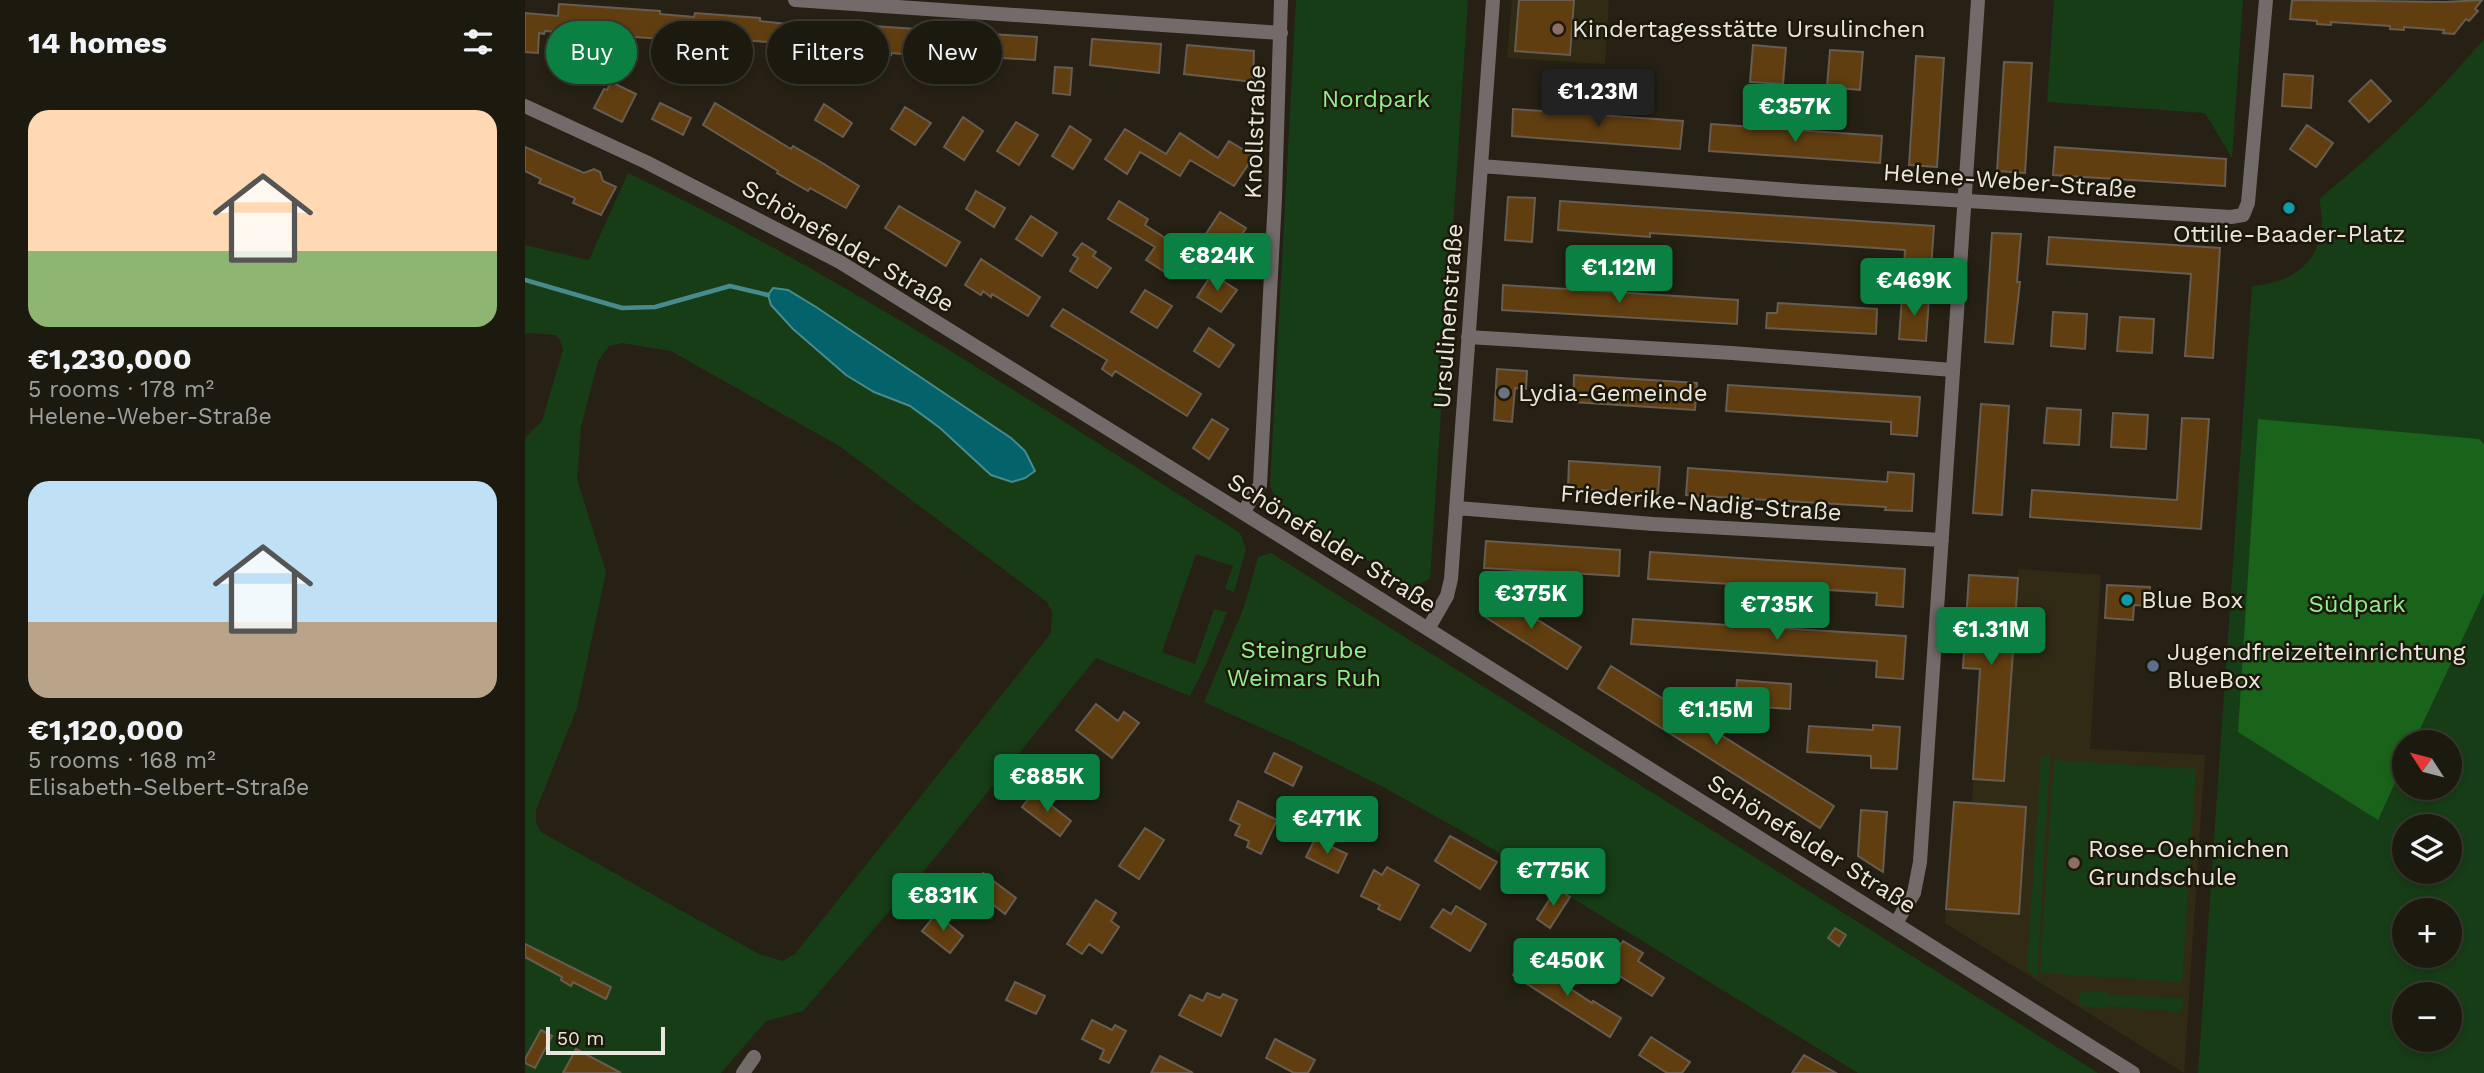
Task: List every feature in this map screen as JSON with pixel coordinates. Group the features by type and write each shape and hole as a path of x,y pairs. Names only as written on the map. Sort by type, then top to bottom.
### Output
{"street":[{"path":"795,0 1281,33"},
{"name":"Knollstraße","path":"1243,513 1259,485 1275,198 1281,0"},
{"name":"Ursulinenstraße","path":"1428,629 1450,586 1493,0"},
{"path":"1896,923 1914,893 1920,862 1978,0"},
{"name":"Helene-Weber-Straße","path":"1481,166 1802,191 2231,217 2243,215 2248,203 2266,0"},
{"name":"Schönefelder Straße","path":"525,106 646,162 830,256 2133,1073"},
{"path":"1468,337 1953,370"},
{"name":"Friederike-Nadig-Straße","path":"1457,508 1653,524 1942,540"},
{"path":"743,1073 754,1057"}],"shaded area":[{"name":"Kindertagesstätte Ursulinchen","path":"1512,0 1609,0 1605,64 1507,58"},
{"name":"Rose-Oehmichen Grundschule","path":"2018,569 2101,575 2090,749 2205,755 2184,1073 1945,923 1954,802 1972,803 1980,670 1963,668 1969,575 1988,576 1987,586 1997,577 2017,578"}],"green space":[{"name":"Nordpark","path":"1296,0 1468,0 1430,579 1412,588 1279,505 1270,486"},
{"path":"2054,0 2243,0 2232,158 2205,113 2047,102"},
{"name":"Südpark","path":"2484,39 2484,1073 2198,1073 2252,286 2286,278 2309,260 2317,248 2321,234 2319,199 2363,162 2446,82"},
{"path":"628,173 786,255 939,344 1240,533 1246,549 1234,592 1225,589 1233,566 1196,554 1162,652 1195,664 1214,609 1227,612 1190,696 1096,658 924,871 803,1011 766,1021 721,1073 525,1073 525,438 542,421 563,350 556,335 525,333 525,245 589,260","holes":["622,343 671,351 841,447 1046,601 1052,611 1051,633 795,954 783,961 759,954 541,832 536,823 536,810 577,708 606,572 577,479 581,427 598,361 609,346"]},
{"path":"2258,419 2479,439 2484,444 2484,593 2420,730 2392,730 2392,789 2378,820 2238,732"},
{"name":"Steingrube Weimars Ruh","path":"1271,553 2098,1073 1858,1073 1476,839 1385,788 1204,702 1244,607 1258,557"},
{"path":"2041,755 2050,755 2037,977 2027,971"},
{"path":"2054,760 2196,769 2182,982 2040,973"},
{"path":"2080,991 2183,998 2182,1012 2079,1006"}],"water":[{"path":"773,288 788,290 816,307 1011,438 1025,451 1035,471 1012,482 991,475 940,428 910,406 874,392 846,375 793,329 771,305 768,295"}],"building":[{"path":"1519,0 1574,0 1570,55 1515,51"},
{"path":"2292,0 2482,0 2475,9 2478,11 2469,21 2466,19 2454,34 2443,33 2444,30 2404,27 2404,30 2390,29 2390,26 2331,22 2331,25 2317,24 2317,21 2290,19"},
{"path":"559,4 660,11 660,14 694,17 695,13 760,18 760,21 767,22 767,42 753,41 753,21 651,21 651,38 637,37 637,21 546,21 546,31 544,34 539,33 538,53 525,52 525,13 558,16"},
{"path":"889,27 903,28 903,54 891,55"},
{"path":"1002,35 1037,37 1035,60 1002,58"},
{"path":"1092,39 1161,44 1159,73 1090,65"},
{"path":"1187,45 1254,51 1253,82 1184,74"},
{"path":"1753,45 1786,48 1783,84 1750,82"},
{"path":"1830,50 1863,52 1860,90 1827,87"},
{"path":"1916,56 1944,58 1937,167 1909,165"},
{"path":"2004,62 2032,63 2025,173 1997,171"},
{"path":"1055,67 1072,68 1070,95 1053,93"},
{"path":"2284,74 2313,76 2311,108 2282,106"},
{"path":"2371,80 2391,101 2369,122 2349,101"},
{"path":"610,84 615,84 636,94 622,122 594,108 604,89 607,90"},
{"path":"660,103 691,118 683,135 652,119"},
{"path":"715,103 859,186 846,208 810,188 808,191 703,125"},
{"path":"824,104 852,123 843,137 815,120"},
{"path":"905,107 931,123 915,145 891,129"},
{"path":"1513,109 1683,121 1680,149 1512,136"},
{"path":"963,117 983,131 964,160 944,147"},
{"path":"1016,122 1038,135 1019,165 997,151"},
{"path":"1711,124 1882,136 1880,163 1709,151"},
{"path":"2307,125 2333,143 2316,167 2290,149"},
{"path":"1070,126 1091,140 1073,169 1052,156"},
{"path":"1125,129 1166,154 1180,133 1218,158 1229,141 1254,156 1234,186 1190,160 1180,176 1140,152 1127,174 1105,159"},
{"path":"525,147 584,173 594,169 600,172 603,181 616,187 601,215 573,203 575,198 539,183 541,179 525,171"},
{"path":"2055,147 2226,159 2225,186 2053,175"},
{"path":"976,191 1005,208 994,227 966,209"},
{"path":"1508,197 1535,198 1532,242 1505,240"},
{"path":"1119,201 1148,219 1145,225 1187,252 1171,276 1146,260 1155,247 1108,219"},
{"path":"1560,201 1934,226 1931,269 1904,267 1905,250 1650,233 1650,237 1558,230"},
{"path":"899,206 960,242 946,266 885,228"},
{"path":"1220,212 1246,228 1232,250 1206,234"},
{"path":"1031,216 1057,233 1042,256 1016,239"},
{"path":"1992,233 2021,234 2017,282 2020,282 2013,344 1985,342"},
{"path":"2049,237 2220,248 2213,358 2185,356 2191,274 2047,264"},
{"path":"1082,243 1096,252 1093,256 1111,268 1097,288 1070,271 1078,258 1073,255"},
{"path":"981,259 1040,297 1028,316 992,294 991,297 983,291 981,295 965,285"},
{"path":"1212,274 1237,290 1221,312 1197,297"},
{"path":"1503,285 1738,300 1737,324 1502,310"},
{"path":"1145,290 1172,306 1157,328 1131,312"},
{"path":"1902,296 1929,298 1926,341 1899,339"},
{"path":"1778,303 1877,309 1876,334 1766,328 1767,313 1777,313"},
{"path":"1063,309 1201,394 1187,416 1115,371 1112,376 1102,369 1107,360 1051,326"},
{"path":"2053,312 2087,314 2085,349 2051,346"},
{"path":"2120,317 2154,319 2152,353 2117,351"},
{"path":"1209,328 1234,345 1219,367 1194,351"},
{"name":"Lydia-Gemeinde","path":"1497,369 1527,371 1526,389 1515,388 1512,422 1494,420"},
{"path":"1574,375 1697,383 1695,410 1573,402"},
{"path":"1728,385 1920,397 1917,436 1891,434 1891,422 1726,411"},
{"path":"1981,404 2009,406 2002,515 1973,513"},
{"path":"2047,408 2081,410 2079,445 2044,443"},
{"path":"2113,413 2148,415 2146,449 2111,447"},
{"path":"2182,418 2209,419 2201,529 2030,517 2032,490 2177,500"},
{"path":"1212,419 1228,429 1209,459 1193,448"},
{"path":"1569,461 1660,467 1658,494 1568,488"},
{"path":"1688,468 1887,482 1888,472 1914,474 1912,511 1885,510 1886,507 1686,495"},
{"path":"1486,541 1620,550 1619,576 1484,568"},
{"path":"1650,552 1905,569 1903,607 1876,605 1877,593 1648,579"},
{"path":"1969,575 2018,578 2004,781 1973,779 1980,669 1963,668"},
{"name":"Blue Box","path":"2107,585 2150,587 2149,606 2134,605 2133,620 2105,618"},
{"path":"1495,593 1581,647 1567,669 1482,615"},
{"path":"1633,619 1906,636 1903,679 1876,677 1877,661 1631,644"},
{"path":"1611,666 1834,806 1820,828 1598,688"},
{"path":"1737,680 1791,684 1790,709 1735,705"},
{"path":"1096,704 1118,721 1124,712 1139,723 1112,758 1076,730"},
{"path":"1873,725 1900,727 1897,769 1871,768 1871,756 1807,752 1809,726 1873,730"},
{"path":"1274,753 1302,767 1293,786 1265,772"},
{"path":"1034,792 1071,821 1060,836 1022,807"},
{"path":"1238,801 1277,820 1261,854 1247,847 1249,841 1235,835 1240,825 1230,820"},
{"path":"1954,802 2026,807 2019,914 1946,909"},
{"path":"1861,810 1887,812 1883,872 1858,856"},
{"path":"1145,828 1164,840 1139,879 1119,866"},
{"path":"1450,836 1497,862 1480,889 1435,861"},
{"path":"1315,839 1347,854 1338,873 1306,857"},
{"path":"1387,867 1419,885 1400,920 1378,909 1380,905 1361,896 1374,870 1382,875"},
{"path":"983,873 1016,898 1005,914 971,887"},
{"path":"1557,888 1570,897 1550,928 1537,919"},
{"path":"1096,900 1116,913 1111,921 1119,927 1102,953 1089,944 1082,954 1067,944"},
{"path":"1456,906 1486,924 1470,951 1431,927 1443,909 1451,914"},
{"path":"936,914 963,936 950,953 922,931"},
{"path":"1835,928 1846,935 1839,946 1828,938"},
{"path":"1623,941 1643,953 1638,961 1664,978 1652,996 1605,967"},
{"path":"525,944 611,987 606,999 573,982 571,986 561,980 562,977 525,957"},
{"path":"1524,958 1592,1003 1593,1001 1621,1018 1610,1037 1513,975"},
{"path":"1015,982 1045,996 1036,1014 1006,1000"},
{"path":"1207,993 1220,998 1223,994 1237,1000 1221,1036 1179,1015 1190,995 1203,1001"},
{"path":"1092,1020 1112,1030 1115,1025 1126,1031 1109,1063 1100,1059 1104,1050 1082,1039"},
{"path":"541,1030 552,1036 535,1068 525,1063 525,1059"},
{"path":"1651,1037 1690,1062 1682,1073 1667,1073 1639,1055"},
{"path":"1275,1039 1315,1060 1308,1073 1294,1073 1266,1058"},
{"path":"576,1049 621,1073 563,1073"},
{"path":"1804,1055 1836,1073 1792,1073"},
{"path":"1160,1056 1193,1073 1151,1073"}],"waterway":[{"path":"525,280 622,308 655,307 730,286 768,295"}],"place":[{"name":"Kindertagesstätte Ursulinchen","path":"1558,29"},
{"name":"Ottilie-Baader-Platz","path":"2289,208"},
{"name":"Lydia-Gemeinde","path":"1504,393"},
{"name":"Blue Box","path":"2127,600"},
{"name":"Jugendfreizeiteinrichtung BlueBox","path":"2153,666"},
{"name":"Rose-Oehmichen Grundschule","path":"2074,863"}]}
